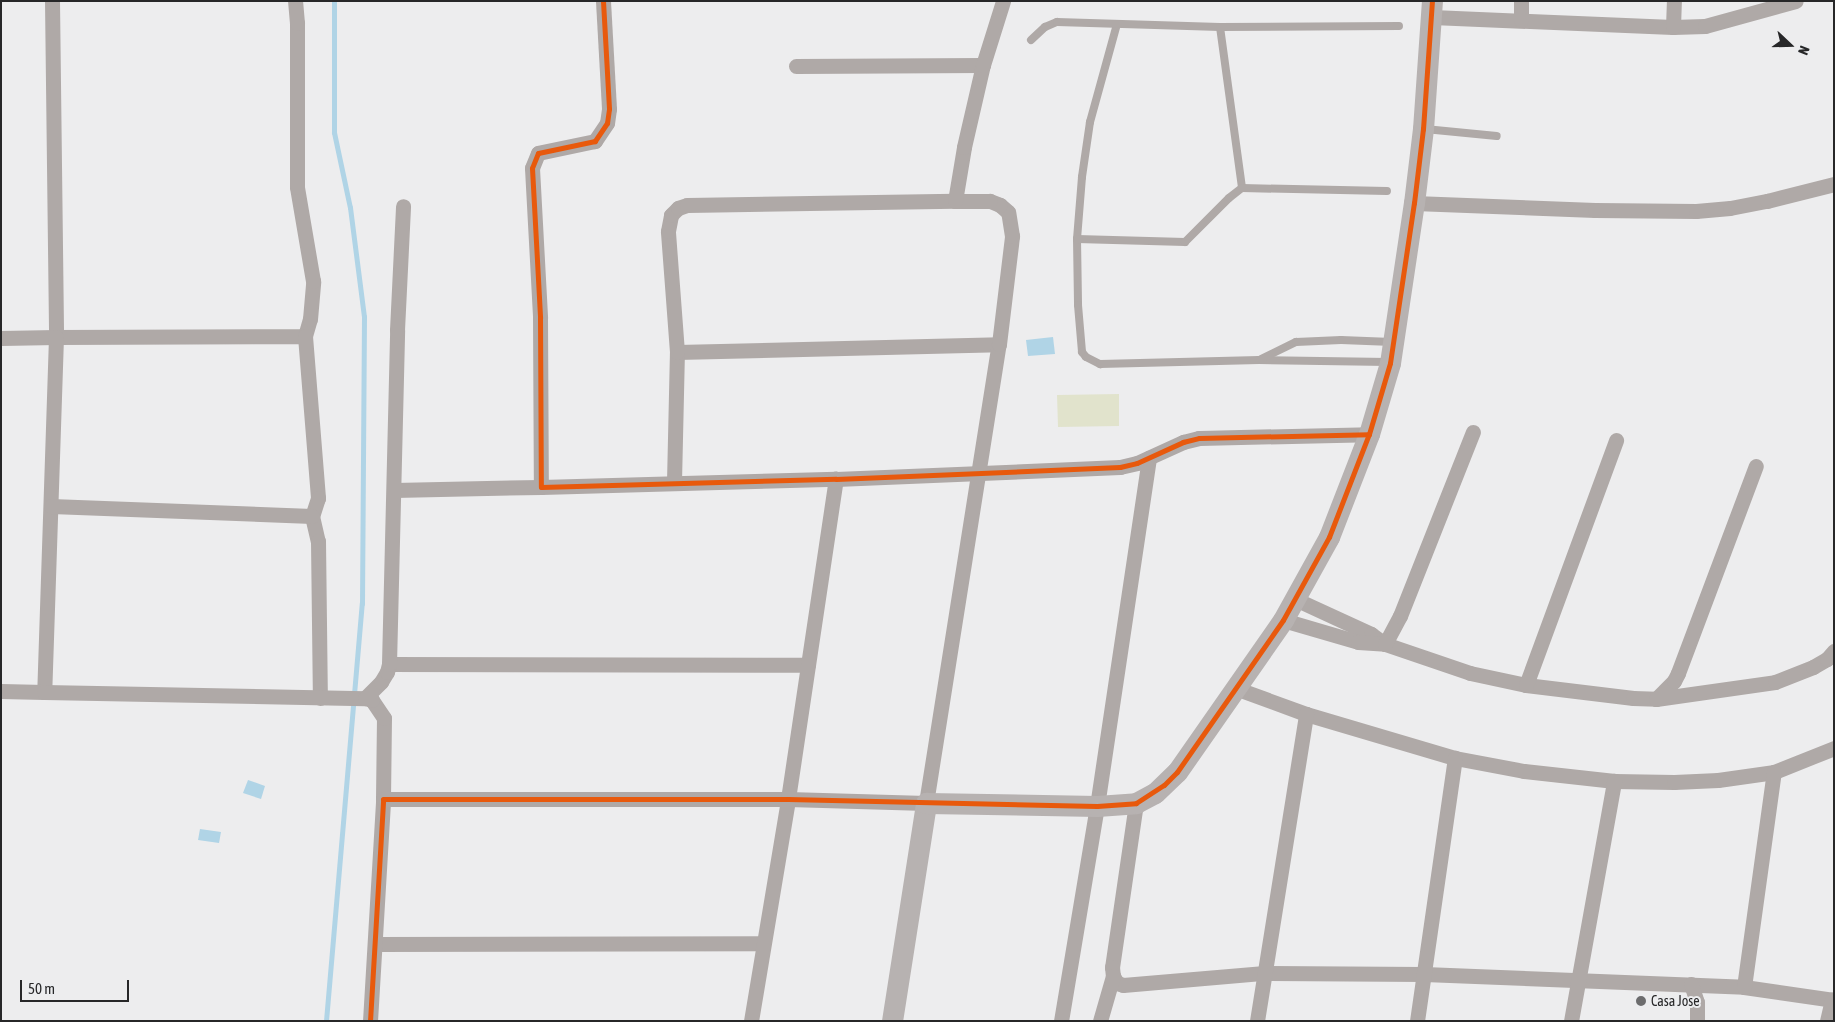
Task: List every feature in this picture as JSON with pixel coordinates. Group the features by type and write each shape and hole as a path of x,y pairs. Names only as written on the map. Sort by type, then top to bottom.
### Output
{"street":[{"path":"44,692 56,337 52,1"},
{"path":"294,1 297,24 297,187 313,280 310,319 305,336 318,498 312,516 318,541 326,697"},
{"path":"541,487 540,318 532,168 538,153 595,141 607,123 610,109 603,1"},
{"path":"955,201 964,147 983,65 1003,1"},
{"path":"1521,1 1521,20"},
{"path":"1673,27 1674,1"},
{"path":"383,799 788,799 1097,806 1136,803 1155,793 1177,772 1283,620 1329,537 1369,434 1392,352 1423,129 1432,9 1521,20 1673,27 1705,26 1796,1"},
{"path":"796,66 983,65"},
{"path":"1414,202 1595,210 1696,210 1730,208 1834,184"},
{"path":"674,482 677,352 668,232 671,215 678,208 687,205 990,201 1000,205 1008,212 1012,236 999,344 892,1021"},
{"path":"361,698 381,682 387,672 388,664 403,206"},
{"path":"1,338 305,336"},
{"path":"677,352 999,344"},
{"path":"1385,644 1400,616 1474,432"},
{"path":"394,490 836,479 1120,467 1149,458 1183,442 1199,438 1369,434"},
{"path":"1526,686 1616,440"},
{"path":"1061,1021 1097,806 1149,458"},
{"path":"1656,699 1674,681 1678,673 1756,466"},
{"path":"751,1021 788,799 836,479"},
{"path":"51,506 312,516"},
{"path":"1295,599 1371,634 1385,644"},
{"path":"1283,620 1358,642 1385,644 1470,673 1526,686 1656,699 1775,682 1813,667 1828,659 1834,651"},
{"path":"388,664 808,665"},
{"path":"1235,688 1306,714 1455,758 1524,771 1614,781 1674,782 1718,780 1774,772 1834,748"},
{"path":"1,692 326,697 372,700 382,711 384,718 383,799 370,1021"},
{"path":"1257,1021 1306,714"},
{"path":"1417,1021 1455,758"},
{"path":"1744,987 1774,772"},
{"path":"1571,1021 1614,781"},
{"path":"1100,1021 1113,976 1136,803"},
{"path":"376,944 763,943"},
{"path":"1113,976 1117,983 1128,986 1264,973 1424,974 1744,987 1833,1000 1827,1021"},
{"path":"1691,984 1697,1002 1697,1021"}],"lane":[{"path":"1031,40 1045,28 1057,22 1220,27 1399,26"},
{"path":"1117,24 1090,122 1077,240 1078,305 1082,352 1091,361 1100,364 1259,360 1392,352"},
{"path":"1220,27 1242,188"},
{"path":"1423,129 1497,136"},
{"path":"1077,240 1185,242 1229,198 1242,188 1387,191"},
{"path":"1259,360 1296,342 1341,340 1392,352"}],"green space":[{"path":"1119,394 1119,426 1058,427 1057,395"}],"water":[{"path":"1053,337 1055,354 1028,356 1026,340"},
{"path":"248,780 265,786 261,799 243,793"},
{"path":"200,829 221,832 219,843 198,840"}],"waterway":[{"path":"326,1021 362,604 364,317 350,208 334,133 334,1"}],"cycle path":[{"path":"603,1 609,109 607,123 595,141 538,153 532,168 540,318 541,487 836,479 1120,467 1137,463 1183,442 1199,438 1369,434"},
{"path":"370,1021 383,799 788,799 1097,806 1136,803 1164,785 1177,772 1283,620 1329,537 1369,434 1390,363 1414,203 1423,129 1432,1"}],"place":[{"name":"Casa Jose","path":"1641,1001"}]}
